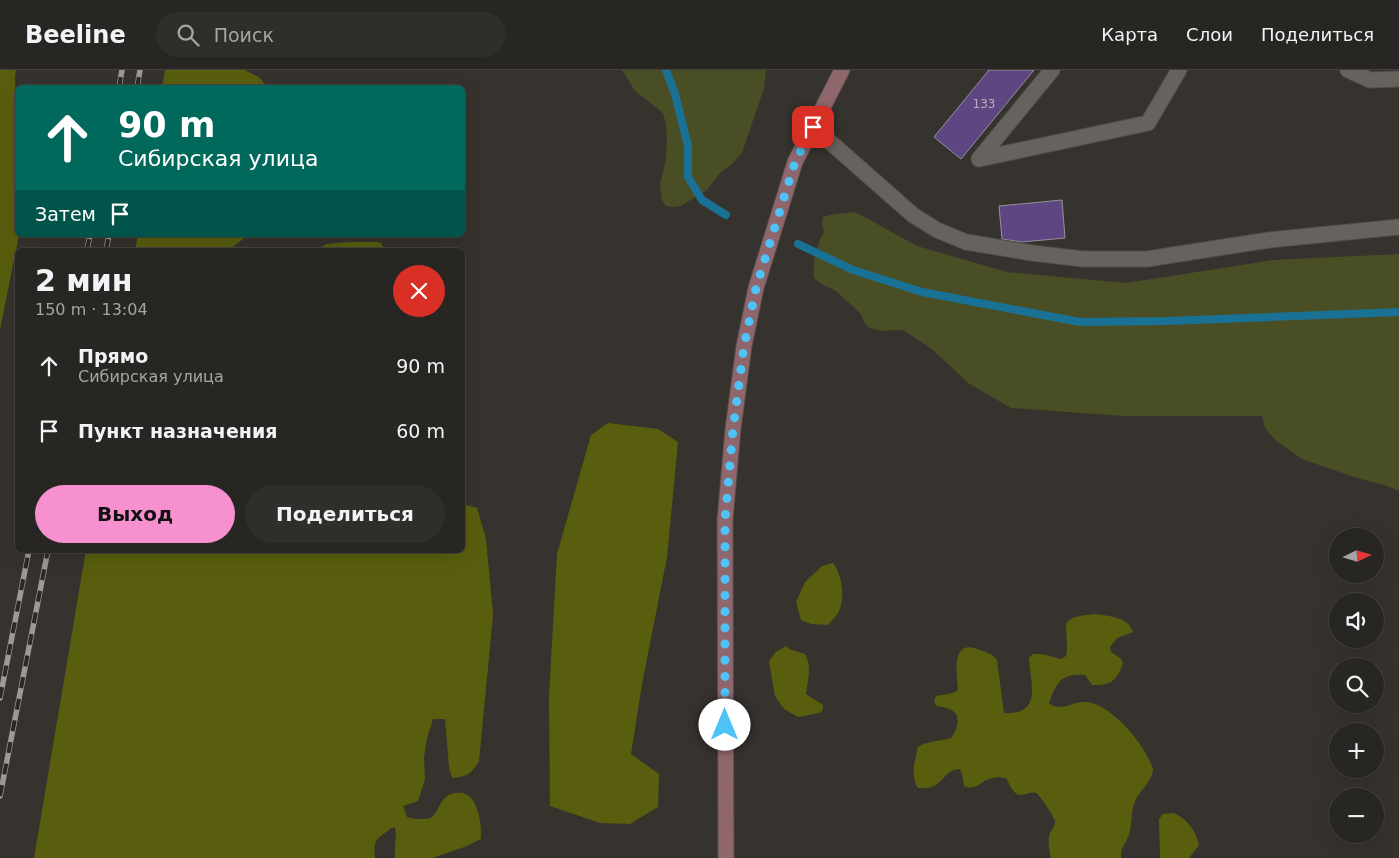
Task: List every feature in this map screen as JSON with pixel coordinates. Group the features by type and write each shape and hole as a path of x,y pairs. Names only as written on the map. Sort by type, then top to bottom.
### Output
{"street":[{"path":"726,858 725,520 733,429 744,346 758,279 795,162 842,70"}],"lane":[{"path":"1052,70 979,159 1148,122 1179,70"},
{"path":"1348,70 1370,80 1399,80"},
{"path":"813,127 913,215 937,230 966,242 1083,259 1147,259 1269,240 1399,226"}],"green space":[{"path":"622,70 766,70 764,88 742,153 720,173 707,190 681,206 666,206 662,200 660,185 666,158 667,136 663,114 635,91"},
{"path":"854,212 917,246 1007,272 1126,283 1273,260 1399,254 1399,491 1302,459 1275,440 1265,428 1262,416 1124,416 1011,408 968,383 930,348 905,331 883,331 869,328 861,314 836,291 814,278 815,254 824,232 822,225 823,217"}],"shaded area":[{"path":"0,70 16,70 15,237 19,237 0,330"},
{"path":"165,70 244,70 259,77 265,85 162,85"},
{"path":"138,237 245,237 232,248 135,248"},
{"path":"376,242 381,243 384,248 319,248 326,244"},
{"path":"608,423 658,429 678,442 667,557 642,684 631,754 659,774 658,807 630,824 600,823 550,806 549,696 557,554 591,435"},
{"path":"466,505 477,508 486,539 493,614 479,761 468,774 452,778 449,767 445,719 433,719 424,757 425,779 418,801 403,806 407,817 428,819 447,796 454,793 464,794 470,797 477,809 481,825 481,839 432,858 395,858 395,827 376,841 375,858 34,858 85,553 465,553"},
{"path":"833,563 839,574 842,587 842,601 838,613 828,625 811,624 801,620 796,602 805,582 822,566"},
{"path":"1095,614 1123,620 1131,627 1133,632 1117,638 1110,647 1111,652 1123,662 1119,673 1113,681 1099,685 1092,685 1085,675 1065,677 1058,684 1049,703 1053,706 1062,707 1085,702 1101,707 1117,718 1131,732 1150,761 1153,768 1152,774 1134,804 1130,833 1122,849 1121,858 1051,858 1049,836 1055,821 1038,794 1017,794 1006,778 991,778 975,787 968,787 964,786 960,769 952,771 932,787 918,788 914,773 918,747 926,743 951,738 955,732 958,721 956,714 950,709 937,706 934,702 936,696 953,693 958,690 957,659 964,649 970,647 980,650 997,660 1004,713 1016,712 1024,709 1029,704 1032,696 1029,658 1033,654 1061,659 1066,656 1066,625 1068,621 1073,618"},
{"path":"786,646 789,649 805,654 809,669 806,694 823,705 823,710 819,713 798,717 784,709 775,696 769,661 776,652"},
{"path":"1174,813 1187,822 1198,840 1199,845 1189,858 1160,858 1159,819 1163,814"}],"building":[{"path":"989,70 1034,70 961,159 934,137"},
{"path":"1062,200 1065,238 1022,242 1002,239 999,206"}],"waterway":[{"path":"666,70 675,94 688,146 688,177 702,200 726,215"},
{"path":"798,244 853,270 922,292 1080,322 1167,321 1399,312"}],"railway":[{"path":"120,85 122,70"},
{"path":"138,85 140,70"},
{"path":"87,248 90,237"},
{"path":"106,248 109,237"},
{"path":"0,698 28,553"},
{"path":"0,796 47,553"}],"route":[{"path":"725,725 725,520 733,429 744,346 756,288 795,162 813,127"}]}
